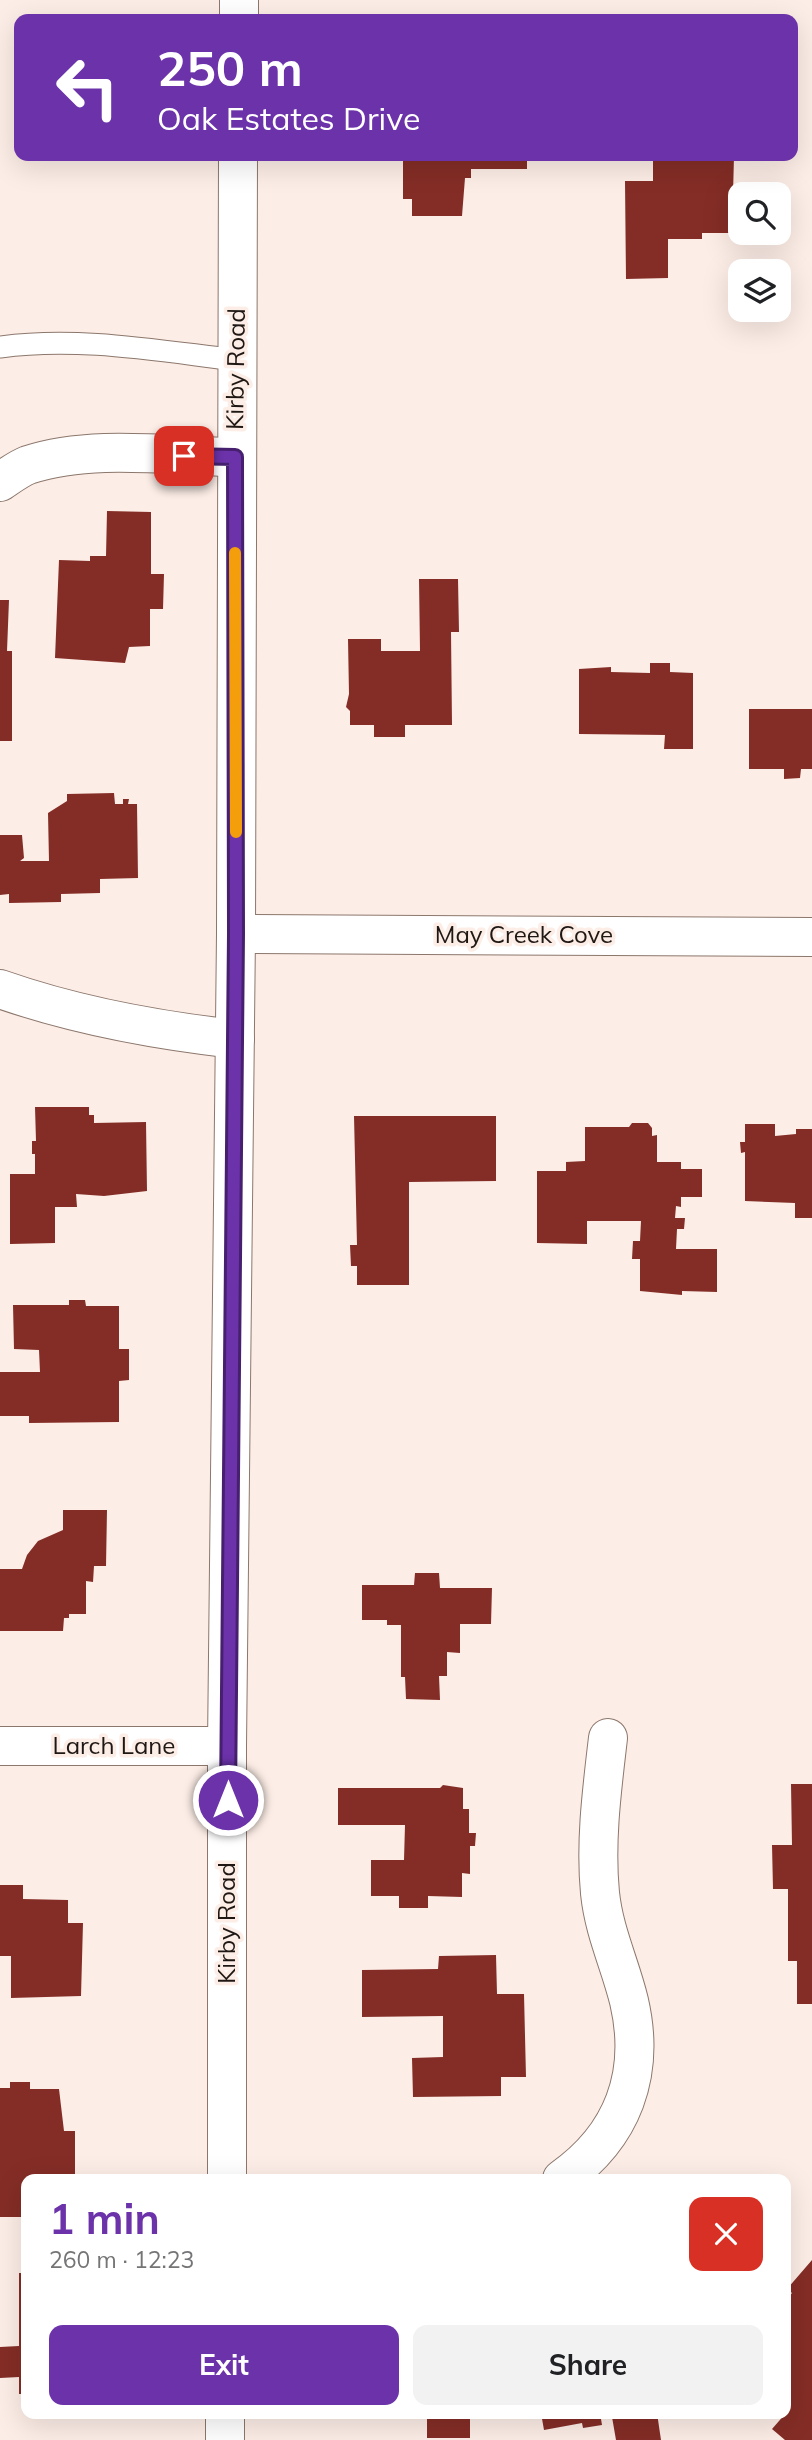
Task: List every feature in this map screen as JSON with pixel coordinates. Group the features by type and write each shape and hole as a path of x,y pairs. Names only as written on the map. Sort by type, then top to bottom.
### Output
{"street":[{"name":"Kirby Road","path":"227,2174 228,1746 236,933 235,457 238,161"},
{"path":"0,482 26,466 62,457 108,454 235,457"},
{"name":"May Creek Cove","path":"236,933 812,937"},
{"path":"0,989 56,1009 109,1021 235,1039"},
{"path":"569,2174 585,2163 609,2135 625,2104 633,2069 635,2031 629,1998 605,1928 600,1890 602,1794 608,1738"},
{"name":"Larch Lane","path":"0,1746 228,1746"},
{"path":"225,2419 225,2440"}],"lane":[{"path":"0,347 30,343 117,346 237,360"}],"building":[{"path":"403,161 527,161 527,169 471,169 471,178 465,178 462,216 412,216 412,199 403,199"},
{"path":"653,161 734,161 733,182 728,182 728,233 702,233 702,239 668,239 668,278 626,279 625,181 653,181"},
{"path":"107,511 151,512 151,574 164,574 163,609 150,609 150,646 129,647 125,663 55,658 59,560 90,561 90,556 106,556"},
{"path":"419,579 458,579 459,632 451,632 452,725 405,725 405,737 374,737 374,725 350,725 350,711 346,707 349,694 348,639 381,639 381,651 420,651"},
{"path":"0,600 9,600 7,651 12,651 12,741 0,741"},
{"path":"650,663 670,663 670,672 693,673 693,749 664,749 665,735 579,734 579,669 611,667 611,672 650,673"},
{"path":"749,709 812,709 812,769 801,769 800,778 784,779 784,769 749,769"},
{"path":"114,793 115,804 123,804 123,799 129,799 128,804 137,804 138,878 100,879 100,893 61,894 61,902 9,903 9,894 0,895 0,835 22,835 24,858 20,861 49,861 48,813 67,801 67,794"},
{"path":"35,1107 89,1107 89,1115 94,1115 94,1123 146,1122 147,1191 104,1196 76,1194 77,1207 55,1207 55,1243 10,1244 10,1174 35,1174 32,1141 36,1141"},
{"path":"354,1116 496,1116 496,1181 409,1182 409,1285 357,1285 357,1266 351,1266 350,1245 357,1245"},
{"path":"632,1123 648,1123 652,1128 652,1136 657,1135 657,1162 681,1162 681,1169 702,1169 702,1197 681,1197 681,1207 676,1206 675,1218 685,1218 684,1229 677,1229 676,1249 717,1249 717,1292 682,1291 682,1295 640,1291 640,1259 632,1259 633,1241 640,1241 641,1221 587,1221 587,1244 537,1243 537,1171 566,1171 566,1162 585,1161 585,1127 629,1127"},
{"path":"745,1124 775,1124 775,1136 796,1134 796,1129 812,1129 812,1218 795,1218 795,1203 745,1201 745,1152 741,1153 740,1142 745,1142"},
{"path":"69,1300 85,1300 86,1306 119,1306 119,1349 129,1349 129,1380 119,1381 119,1422 29,1423 29,1416 0,1416 0,1372 40,1372 39,1350 14,1349 13,1305 69,1305"},
{"path":"63,1510 107,1510 106,1566 94,1566 93,1582 86,1581 86,1614 69,1614 69,1618 64,1618 63,1631 0,1631 0,1569 22,1569 27,1555 38,1541 63,1530"},
{"path":"415,1573 439,1573 440,1588 492,1588 491,1624 460,1624 460,1653 447,1652 447,1676 439,1676 440,1700 406,1699 405,1677 401,1677 401,1625 387,1625 387,1620 362,1620 362,1585 414,1585"},
{"path":"791,1784 812,1784 812,2004 797,2004 797,1961 788,1961 788,1889 773,1889 772,1845 792,1845"},
{"path":"443,1785 463,1788 463,1809 469,1809 469,1833 476,1833 475,1846 470,1846 470,1874 462,1873 462,1897 428,1896 428,1908 399,1908 399,1896 371,1896 371,1860 404,1860 405,1825 338,1825 338,1788 440,1788"},
{"path":"0,1885 23,1885 23,1899 68,1900 68,1923 83,1923 81,1996 11,1998 11,1956 0,1956"},
{"path":"496,1955 497,1994 524,1994 526,2077 501,2077 501,2096 413,2097 412,2058 443,2057 443,2016 362,2017 362,1970 438,1969 439,1956"},
{"path":"10,2082 30,2082 30,2089 59,2089 64,2131 75,2131 75,2174 21,2174 21,2217 0,2217 0,2088 10,2088"},
{"path":"812,2260 812,2440 785,2440 772,2429 781,2419 791,2419 791,2284"},
{"path":"21,2273 21,2394 19,2377 0,2378 0,2347 19,2346"},
{"path":"427,2419 470,2419 470,2438 427,2438"},
{"path":"542,2419 601,2419 602,2425 583,2428 582,2423 544,2430"},
{"path":"612,2419 658,2419 661,2440 616,2440"}],"slow traffic":[{"path":"235,553 236,832"}],"route":[{"path":"184,456 235,457 236,933 228,1800"}]}
